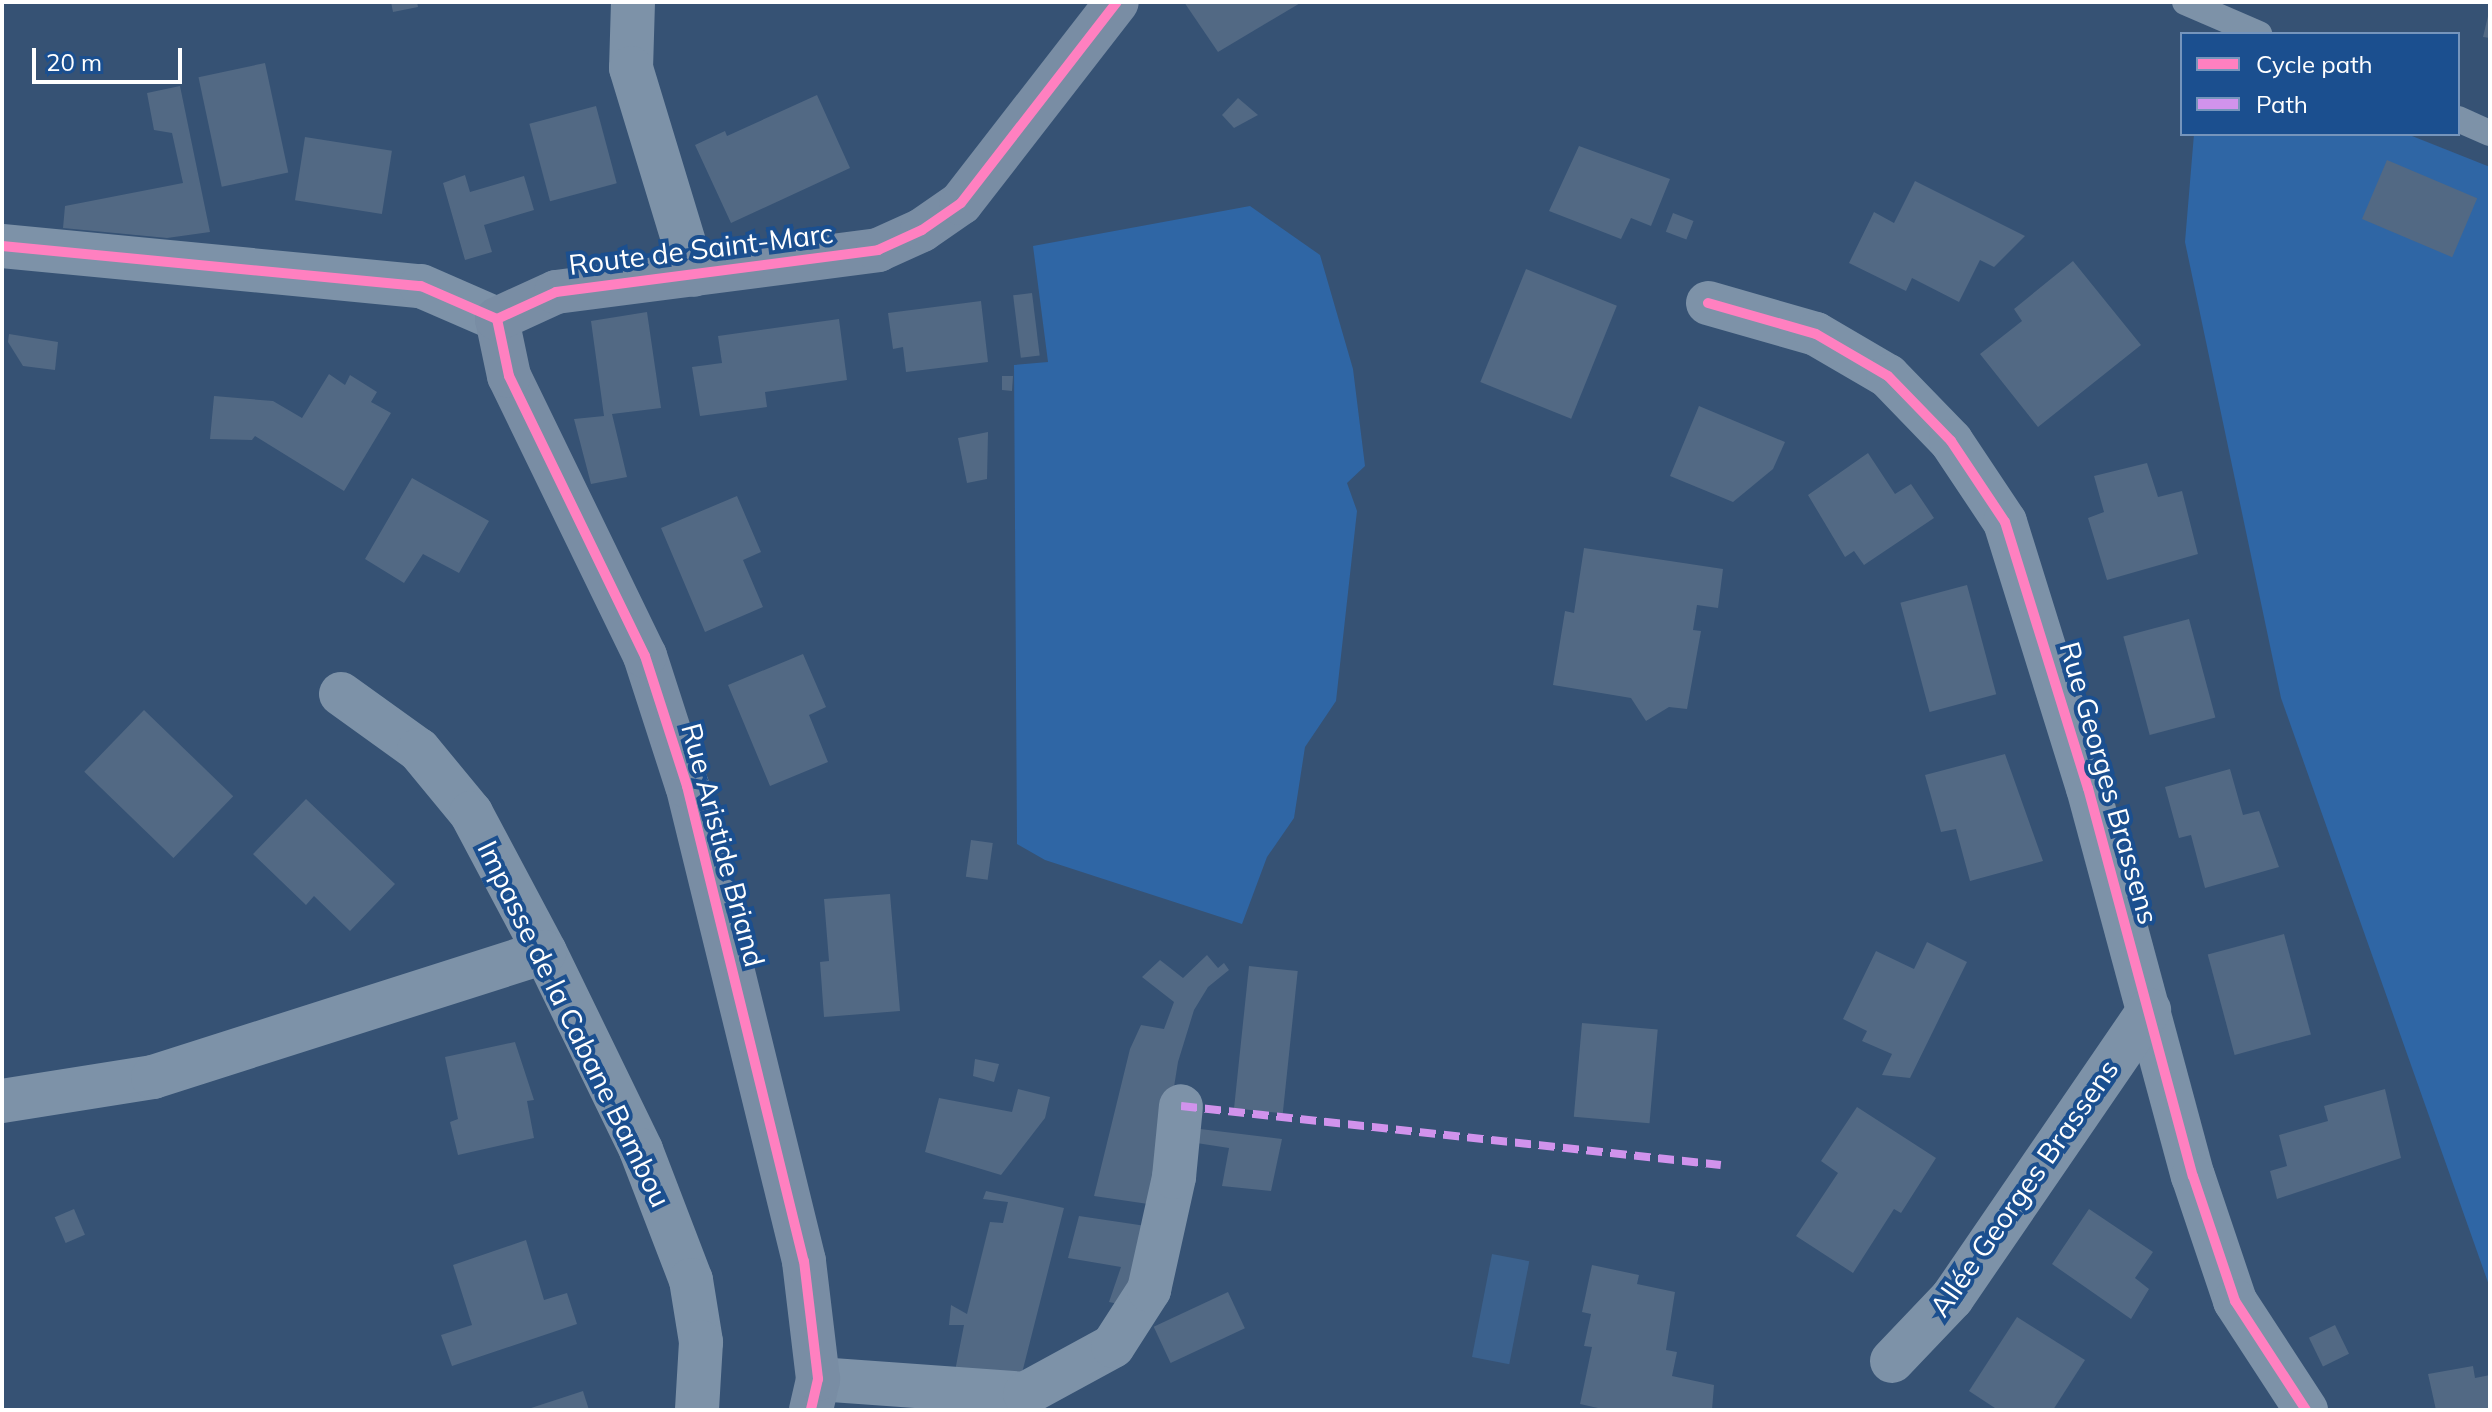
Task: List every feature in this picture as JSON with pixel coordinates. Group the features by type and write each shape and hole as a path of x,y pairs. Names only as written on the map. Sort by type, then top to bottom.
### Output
{"street":[{"path":"633,2 631,68 694,275"},
{"name":"Route de Saint-Marc","path":"497,319 556,292 878,250 922,230 961,203 1117,2"},
{"path":"2,246 421,286 497,319"},
{"name":"Rue Georges Brassens","path":"1708,303 1816,334 1888,376 1951,441 2005,522 2088,788 2193,1176 2235,1301 2306,1410"},
{"name":"Rue Aristide Briand","path":"497,319 509,376 645,656 687,786 804,1261 814,1395"},
{"name":"Impasse de la Cabane Bambou","path":"341,694 419,750 471,813 545,952 641,1150 691,1280 701,1342 697,1410"},
{"path":"2,1101 153,1077 545,952"},
{"name":"Allée Georges Brassens","path":"1892,1361 1952,1298 2149,1010"},
{"path":"814,1395 1025,1394 1113,1346 1149,1290 1174,1177 1181,1106"}],"lane":[{"path":"2185,2 2254,32"},
{"path":"2460,120 2490,133"}],"shaded area":[{"path":"2194,136 2412,136 2490,167 2490,1288 2281,698 2185,242"},
{"path":"1250,206 1320,255 1353,369 1365,466 1347,483 1357,511 1336,701 1305,747 1294,818 1267,857 1242,924 1045,860 1017,844 1014,365 1048,362 1033,246"},
{"path":"1492,1254 1529,1261 1509,1364 1472,1357"}],"building":[{"path":"391,2 417,2 418,7 393,12"},
{"path":"1184,2 1302,2 1218,52"},
{"path":"2490,12 2490,38 2483,37"},
{"path":"265,63 288,173 222,187 198,77"},
{"path":"180,86 210,232 167,238 63,228 65,206 183,183 172,133 154,130 147,93"},
{"path":"817,95 850,168 731,223 695,145 725,131 727,136"},
{"path":"1238,98 1258,115 1234,128 1222,115"},
{"path":"596,106 617,183 550,201 529,124"},
{"path":"305,137 392,151 382,214 295,200"},
{"path":"1579,146 1670,179 1651,226 1631,218 1621,239 1549,211"},
{"path":"2387,160 2477,198 2452,257 2362,219"},
{"path":"465,175 470,192 524,176 534,210 484,225 492,252 465,260 443,183"},
{"path":"1915,181 2025,236 1994,267 1980,260 1959,302 1912,278 1906,291 1849,263 1874,212 1894,223"},
{"path":"1673,213 1694,221 1686,240 1666,232"},
{"path":"2073,261 2141,345 2038,427 1980,354 2022,321 2014,309"},
{"path":"1526,269 1617,306 1571,419 1480,382"},
{"path":"1032,293 1040,356 1021,358 1013,295"},
{"path":"981,301 988,362 906,372 903,347 893,349 888,313"},
{"path":"647,312 661,408 612,414 627,477 591,484 574,419 604,416 591,321"},
{"path":"839,319 847,380 765,392 767,407 700,416 692,367 722,363 718,336"},
{"path":"9,334 58,342 55,370 23,366 8,342"},
{"path":"329,374 345,385 350,375 377,392 371,402 391,413 344,491 255,436 252,440 210,439 214,396 273,401 302,418"},
{"path":"1002,376 1013,376 1012,391 1002,390"},
{"path":"1699,406 1785,442 1773,469 1733,502 1670,476"},
{"path":"988,432 987,479 967,483 958,438"},
{"path":"1868,453 1895,494 1911,484 1934,518 1864,565 1854,551 1845,557 1808,495"},
{"path":"2147,463 2158,497 2182,491 2198,554 2107,580 2088,518 2104,512 2094,476"},
{"path":"412,478 489,521 459,573 423,554 404,583 365,559"},
{"path":"737,496 761,552 743,560 763,607 705,632 661,528"},
{"path":"1584,548 1723,569 1718,608 1697,605 1693,630 1701,631 1687,709 1669,707 1646,721 1631,698 1553,685 1565,611 1574,613"},
{"path":"1967,585 1996,694 1930,712 1900,603"},
{"path":"2189,619 2215,718 2150,735 2123,637"},
{"path":"803,654 826,707 809,715 828,762 770,786 728,685"},
{"path":"144,710 233,796 173,858 84,772"},
{"path":"2005,754 2043,861 1970,881 1956,829 1941,832 1925,775"},
{"path":"2230,769 2243,815 2259,811 2279,867 2205,888 2191,835 2179,838 2165,787"},
{"path":"306,799 395,884 350,931 314,896 306,905 253,854"},
{"path":"971,840 993,843 988,880 966,877"},
{"path":"890,894 900,1011 824,1017 820,962 829,961 824,899"},
{"path":"2284,934 2311,1034 2235,1055 2208,954"},
{"path":"1927,942 1967,962 1910,1078 1882,1075 1892,1054 1862,1041 1867,1031 1843,1019 1876,951 1914,969"},
{"path":"1207,955 1218,968 1224,963 1229,970 1208,987 1194,1010 1178,1062 1155,1205 1094,1196 1130,1049 1141,1025 1164,1029 1174,1002 1142,977 1160,960 1183,978"},
{"path":"1249,966 1298,971 1283,1113 1234,1108"},
{"path":"1582,1023 1658,1030 1650,1123 1574,1117"},
{"path":"515,1042 534,1100 527,1101 534,1138 458,1155 450,1122 458,1119 445,1057"},
{"path":"975,1059 999,1064 994,1082 973,1076"},
{"path":"1018,1089 1050,1097 1045,1118 1001,1175 925,1152 939,1098 1012,1112"},
{"path":"2385,1089 2401,1158 2277,1199 2270,1171 2287,1166 2279,1135 2328,1121 2324,1106"},
{"path":"1857,1107 1936,1158 1901,1213 1894,1209 1853,1273 1796,1236 1838,1173 1821,1161"},
{"path":"1192,1128 1282,1139 1271,1191 1222,1186 1229,1148 1190,1142"},
{"path":"986,1191 1064,1208 1021,1377 955,1371 964,1325 949,1325 951,1305 967,1314 990,1222 1003,1223 1008,1202 983,1199"},
{"path":"74,1209 85,1235 66,1243 55,1217"},
{"path":"2089,1209 2153,1252 2135,1278 2149,1289 2131,1319 2052,1264"},
{"path":"1079,1216 1146,1226 1123,1305 1109,1302 1121,1267 1068,1258"},
{"path":"526,1240 544,1300 567,1293 577,1324 452,1366 441,1335 472,1325 453,1265"},
{"path":"1592,1265 1639,1275 1637,1284 1675,1292 1666,1350 1677,1352 1672,1376 1714,1385 1712,1410 1607,1410 1580,1404 1592,1347 1584,1346 1591,1314 1582,1312"},
{"path":"1228,1292 1245,1328 1171,1363 1154,1327"},
{"path":"2017,1317 2085,1360 2053,1410 1998,1410 1969,1391"},
{"path":"2335,1325 2349,1354 2323,1366 2309,1338"},
{"path":"2473,1366 2475,1378 2490,1375 2490,1410 2436,1410 2428,1374"},
{"path":"583,1391 589,1410 528,1410 528,1409"}],"marked path":[{"path":"1181,1106 1721,1165"}],"cycle path":[{"path":"2,246 421,286 497,319 556,292 878,250 922,230 961,203 1117,2"},
{"path":"1708,303 1816,334 1888,376 1951,441 2005,522 2088,788 2193,1176 2235,1301 2306,1410"},
{"path":"497,319 509,376 645,656 687,786 804,1261 818,1379 811,1410"}]}
